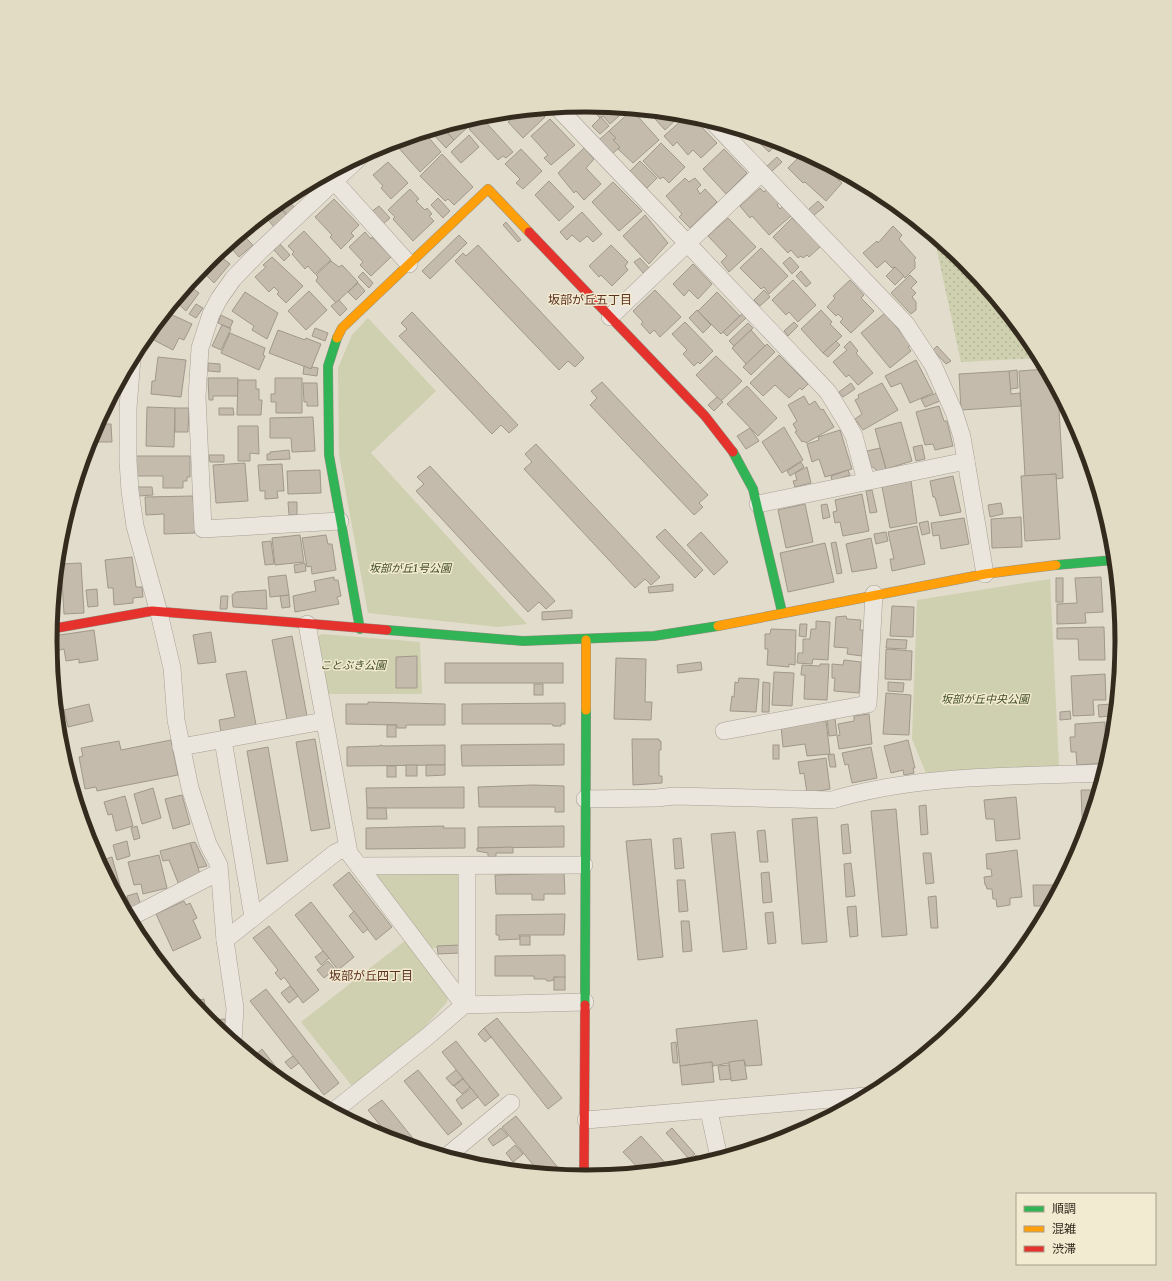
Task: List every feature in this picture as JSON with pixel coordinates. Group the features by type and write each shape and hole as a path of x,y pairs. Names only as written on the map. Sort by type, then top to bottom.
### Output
{"street":[{"path":"562,113 828,392 854,436 866,481"},
{"path":"720,129 906,324 932,365 944,387 962,437 985,574"},
{"path":"340,521 203,529 197,397 200,348 209,319 219,298 233,279 259,252 330,181 343,171"},
{"path":"610,317 761,173"},
{"path":"330,181 409,264"},
{"path":"360,629 329,455 327,392 328,366 333,346 342,328 488,189 705,416 722,437 746,473 758,504 782,612"},
{"path":"131,371 128,408 130,491 135,526 159,613 172,668 176,720 181,747 201,824 208,844 219,865 225,940 235,1008 233,1035"},
{"path":"758,504 966,461"},
{"path":"57,628 152,611 159,613 523,641 586,640 654,636 710,627 874,594 985,574 1076,562 1108,560"},
{"path":"724,731 868,704 874,594"},
{"path":"307,624 347,847 359,866 465,1004"},
{"path":"584,1170 586,1120 584,865 586,640"},
{"path":"181,747 324,721"},
{"path":"223,740 253,917"},
{"path":"585,799 658,798 674,796 825,800 927,781 1098,773"},
{"path":"225,940 335,853 347,847"},
{"path":"359,866 584,865"},
{"path":"465,1004 467,866"},
{"path":"134,915 219,872"},
{"path":"338,1108 428,1036 465,1004 585,1002"},
{"path":"586,1120 708,1111 853,1097"},
{"path":"452,1152 512,1103"},
{"path":"708,1111 718,1152"}],"green space":[{"path":"929,238 960,266 984,292 1006,318 1033,358 961,362 936,246"},
{"name":"坂部が丘1号公園","path":"368,318 436,391 371,453 527,624 498,627 368,613 339,455 338,368 352,335"},
{"name":"坂部が丘中央公園","path":"1050,579 1059,767 926,773 912,739 917,600"},
{"name":"ことぶき公園","path":"322,634 420,642 422,694 327,694 317,637"},
{"path":"380,871 461,871 462,946 431,948 375,875"},
{"path":"406,940 448,996 447,1002 421,1031 352,1086 301,1022"}],"building":[{"path":"595,112 622,113 610,124 603,116 600,118"},
{"path":"543,114 545,117 523,138 508,122 510,121 507,118"},
{"path":"628,114 636,114 659,140 633,163 618,149 620,147 613,140 616,138 609,131"},
{"path":"652,116 676,120 665,130"},
{"path":"601,117 609,126 600,134 592,126"},
{"path":"550,119 575,145 551,165 544,158 548,155 531,136"},
{"path":"681,121 686,124 688,122 699,124 717,143 701,158 693,150 688,155 677,142 673,146 664,136"},
{"path":"485,122 513,152 506,158 503,156 498,160 469,129 474,124"},
{"path":"469,126 454,140 446,131"},
{"path":"446,131 454,140 446,148 434,135"},
{"path":"609,131 616,138 613,140 620,147 612,154 599,140"},
{"path":"469,135 479,147 461,163 451,152"},
{"path":"428,136 441,152 420,172 398,147"},
{"path":"757,140 774,147 769,152"},
{"path":"661,143 685,167 669,183 663,177 660,179 643,161"},
{"path":"584,148 594,159 586,168 601,184 584,200 576,191 574,193 558,173"},
{"path":"521,149 542,171 523,189 516,183 520,179 505,164"},
{"path":"724,149 747,173 726,194 703,169"},
{"path":"442,154 473,187 454,205 448,199 445,201 420,176"},
{"path":"777,157 782,162 772,171 767,166"},
{"path":"799,157 830,171 842,183 826,201 805,182 803,183 788,168"},
{"path":"640,161 657,178 647,188 630,171"},
{"path":"388,162 408,183 391,199 381,188 383,186 373,175"},
{"path":"685,178 689,182 695,178 701,185 697,189 700,194 705,189 717,202 690,228 679,217 682,214 666,196"},
{"path":"549,181 574,207 559,221 535,195"},
{"path":"613,182 642,211 619,231 592,202"},
{"path":"760,188 764,192 767,189 779,203 777,205 780,209 783,206 791,216 769,235 752,216 750,218 740,206"},
{"path":"410,189 419,199 416,201 425,210 427,208 432,214 429,216 434,221 413,241 393,219 395,217 388,210"},
{"path":"438,198 450,211 443,218 431,205"},
{"path":"334,199 359,225 351,233 354,236 341,249 330,237 332,235 315,217"},
{"path":"818,201 824,207 813,216 808,210"},
{"path":"290,202 295,208 287,215 282,208"},
{"path":"379,206 390,218 382,225 371,212"},
{"path":"281,209 287,216 274,227 267,219"},
{"path":"582,212 602,234 593,242 587,236 580,242 572,235 567,240 560,232"},
{"path":"645,215 668,243 649,264 623,236"},
{"path":"728,218 756,247 729,272 721,262 727,256 708,236"},
{"path":"792,218 821,246 809,257 807,255 803,258 801,256 798,258 791,250 788,253 773,237"},
{"path":"506,222 521,240 518,242 503,225"},
{"path":"893,226 902,235 899,239 916,258 914,260 915,268 905,278 895,267 892,268 885,261 877,268 863,253 877,241 878,243"},
{"path":"304,231 331,260 315,274 308,266 305,269 292,254 294,252 288,246"},
{"path":"365,232 371,239 372,237 391,257 371,276 360,265 363,262 349,247"},
{"path":"459,235 467,243 430,279 422,271"},
{"path":"245,237 253,245 239,257 232,249"},
{"path":"280,244 290,255 284,261 274,250"},
{"path":"478,245 584,358 575,367 568,361 559,370 455,261 463,253 466,256"},
{"path":"611,245 628,262 625,266 628,270 612,286 601,275 599,277 589,266"},
{"path":"761,248 788,276 769,294 764,287 761,289 740,268"},
{"path":"222,257 230,264 214,283 205,274"},
{"path":"272,257 303,286 286,303 277,294 279,292 274,287 269,292 255,277 266,267 263,265"},
{"path":"790,257 799,267 792,274 783,263"},
{"path":"640,258 649,268 643,273 634,262"},
{"path":"331,261 339,267 342,265 358,282 336,303 316,281 318,277 316,275"},
{"path":"693,264 712,284 698,299 689,290 684,296 673,284"},
{"path":"895,267 904,276 895,285 886,276"},
{"path":"801,271 811,283 806,287 796,276"},
{"path":"363,272 373,283 369,288 358,277"},
{"path":"910,275 917,282 911,288 916,293 912,297 916,302 916,310 911,314 891,293"},
{"path":"793,280 816,305 798,322 789,312 786,315 772,300"},
{"path":"850,280 864,295 861,298 874,311 851,333 840,322 843,319 838,314 836,316 827,307 835,298 833,296"},
{"path":"358,283 365,291 356,300 348,292"},
{"path":"192,288 199,293 186,311 178,304"},
{"path":"655,290 681,317 660,337 654,330 650,334 641,324 643,322 633,311"},
{"path":"764,290 770,297 760,306 754,300"},
{"path":"309,291 327,310 306,330 288,311"},
{"path":"245,292 278,313 267,339 252,330 254,326 232,311"},
{"path":"717,292 740,316 721,334 698,311"},
{"path":"339,300 347,309 340,316 331,306"},
{"path":"196,304 203,308 196,318 189,314"},
{"path":"697,310 711,325 703,333 689,318"},
{"path":"821,310 832,322 830,324 842,336 823,353 801,329"},
{"path":"412,312 518,425 509,433 501,425 492,434 399,336 407,329 401,323"},
{"path":"885,313 911,345 908,347 911,351 890,368 861,333"},
{"path":"170,314 192,324 184,340 179,338 173,350 152,339"},
{"path":"742,314 746,318 727,336 723,332"},
{"path":"221,315 233,321 230,328 218,323"},
{"path":"685,322 713,351 700,364 698,362 694,366 683,354 687,350 672,334"},
{"path":"794,322 798,326 788,336 784,331"},
{"path":"748,323 753,328 734,346 729,341"},
{"path":"222,325 231,329 221,350 212,346"},
{"path":"315,328 328,333 325,341 312,336"},
{"path":"278,330 321,344 311,369 269,353"},
{"path":"751,330 765,346 746,364 732,348"},
{"path":"230,333 265,348 263,355 265,356 259,370 221,353"},
{"path":"836,341 840,345 828,357 823,353"},
{"path":"850,341 858,351 856,353 873,373 858,385 849,375 846,377 833,362 847,350 844,347"},
{"path":"767,344 775,352 751,375 743,367"},
{"path":"937,346 951,361 946,364 933,350"},
{"path":"779,355 808,384 802,390 800,388 789,398 775,385 763,396 750,383"},
{"path":"716,356 742,381 721,401 696,375"},
{"path":"158,357 186,360 181,397 151,394 152,381 155,381"},
{"path":"916,360 933,393 910,403 901,383 891,387 885,376"},
{"path":"208,363 220,364 220,372 208,371"},
{"path":"304,366 311,369 312,367 318,368 317,376 303,374"},
{"path":"1040,369 1059,405 1063,478 1056,479 1056,474 1025,476 1019,371"},
{"path":"1017,370 1018,388 1010,389 1009,371"},
{"path":"1009,371 1011,394 1020,393 1021,406 961,410 959,374"},
{"path":"208,378 238,378 238,396 213,396 213,400 209,400"},
{"path":"275,378 302,378 302,413 276,413 276,402 271,402 271,394 275,394"},
{"path":"238,380 256,380 256,389 259,389 259,400 262,400 261,415 237,415"},
{"path":"602,382 708,495 699,503 703,507 694,515 590,405 597,398 591,391"},
{"path":"303,383 317,383 318,406 307,406 307,402 304,402"},
{"path":"851,383 855,389 843,397 839,392"},
{"path":"882,383 898,410 863,430 855,419 862,414 855,400 859,398 858,395"},
{"path":"747,386 777,418 758,436 727,404"},
{"path":"937,393 940,401 925,407 921,399"},
{"path":"804,396 809,405 815,401 821,410 823,409 834,427 806,443 804,441 802,442 795,432 797,431 793,424 797,421 788,405"},
{"path":"717,397 723,402 714,411 708,405"},
{"path":"939,406 944,421 947,421 953,446 935,450 933,444 925,445 916,412"},
{"path":"147,407 175,408 174,447 146,446"},
{"path":"175,408 189,408 188,432 175,432"},
{"path":"219,408 233,408 234,415 219,415"},
{"path":"313,417 315,451 292,452 291,438 270,438 270,418"},
{"path":"901,422 912,461 886,469 875,429"},
{"path":"104,424 111,424 112,442 96,442"},
{"path":"238,426 258,426 259,454 250,453 250,461 238,461"},
{"path":"784,427 803,460 782,473 762,442"},
{"path":"750,428 759,441 746,449 737,436"},
{"path":"840,430 852,469 825,477 819,459 812,462 807,444 819,440 818,437"},
{"path":"536,444 660,577 651,585 645,579 635,588 524,469 532,462 525,454"},
{"path":"922,445 925,459 916,461 913,447"},
{"path":"880,448 886,469 878,471 871,466 867,451"},
{"path":"289,450 290,459 267,460 267,454 270,454 270,452"},
{"path":"209,455 224,455 224,462 210,462"},
{"path":"136,456 190,456 190,477 187,477 187,481 183,481 183,488 163,488 163,476 136,476"},
{"path":"801,462 804,467 790,476 787,471"},
{"path":"245,463 248,501 216,503 213,465"},
{"path":"282,464 284,491 277,491 278,498 265,499 265,491 260,491 258,465"},
{"path":"430,466 555,601 546,609 539,602 528,612 416,491 424,484 417,477"},
{"path":"807,467 811,483 795,487 793,481 797,480 795,473"},
{"path":"320,470 321,493 288,494 287,471"},
{"path":"848,470 850,475 832,481 831,476"},
{"path":"1056,474 1060,539 1025,541 1021,476"},
{"path":"953,476 961,512 940,516 935,497 933,497 930,481"},
{"path":"911,481 917,523 890,528 882,487"},
{"path":"138,487 152,487 153,495 139,496"},
{"path":"872,490 877,512 870,513 866,491"},
{"path":"862,494 869,531 843,536 840,522 835,523 833,512 837,511 835,500"},
{"path":"193,496 195,533 164,534 164,514 146,515 145,497"},
{"path":"288,502 297,502 297,515 289,515"},
{"path":"1001,503 1003,514 990,517 988,505"},
{"path":"805,504 813,542 786,548 778,510"},
{"path":"827,504 830,517 823,519 821,505"},
{"path":"1021,517 1022,547 992,548 991,519"},
{"path":"964,518 969,544 941,549 939,535 933,536 931,523"},
{"path":"928,521 930,533 922,535 919,523"},
{"path":"917,526 925,564 892,571 890,559 894,559 888,532"},
{"path":"665,529 703,570 695,578 656,537"},
{"path":"701,532 728,562 714,575 687,545"},
{"path":"886,532 888,541 876,544 874,534"},
{"path":"300,535 304,562 275,565 272,538"},
{"path":"326,535 328,544 332,544 336,570 312,574 311,566 307,567 302,538"},
{"path":"871,538 877,568 852,572 846,544"},
{"path":"271,541 274,564 265,565 262,542"},
{"path":"836,542 842,573 837,574 831,543"},
{"path":"825,543 834,582 788,592 780,553"},
{"path":"132,557 136,587 142,587 143,597 133,598 133,603 114,605 113,588 108,588 105,560"},
{"path":"81,563 84,613 64,614 62,574 63,564"},
{"path":"305,563 306,571 295,573 294,565"},
{"path":"286,575 289,595 270,597 268,577"},
{"path":"334,577 334,580 338,580 341,596 337,597 339,604 295,612 293,596 316,591 314,581"},
{"path":"1101,577 1103,612 1085,613 1086,623 1057,624 1057,604 1077,603 1075,578"},
{"path":"1056,578 1063,578 1063,602 1056,602"},
{"path":"673,584 673,591 649,593 648,587"},
{"path":"97,589 98,606 88,607 86,590"},
{"path":"266,590 267,609 233,607 232,595 236,592"},
{"path":"289,595 290,607 282,608 280,596"},
{"path":"221,596 228,596 227,609 220,609"},
{"path":"892,606 914,607 913,637 890,636"},
{"path":"572,610 572,618 542,620 542,612"},
{"path":"846,616 847,619 861,620 860,630 863,630 862,656 847,654 848,648 834,647 836,617"},
{"path":"816,621 830,622 828,660 813,659 812,664 797,663 798,653 803,653 803,639 810,639 811,629 816,629"},
{"path":"800,624 807,624 806,637 799,636"},
{"path":"1104,627 1105,660 1079,660 1078,639 1057,639 1057,628"},
{"path":"771,629 796,630 795,665 789,664 789,667 767,665 768,649 765,649 765,634 770,634"},
{"path":"94,630 98,660 79,663 79,659 66,661 64,649 57,650 57,635"},
{"path":"211,632 216,662 198,664 193,635"},
{"path":"292,636 307,716 287,720 272,640"},
{"path":"887,639 907,640 906,649 886,648"},
{"path":"886,649 912,651 911,680 885,679"},
{"path":"417,656 417,688 396,688 396,657"},
{"path":"616,658 646,659 645,702 652,702 651,720 614,719"},
{"path":"844,660 861,662 859,693 834,691 835,678 832,678 832,664 843,665"},
{"path":"701,662 702,670 678,673 677,665"},
{"path":"445,663 563,663 563,683 445,683"},
{"path":"820,664 829,664 827,700 804,699 805,675 801,675 802,665 820,666"},
{"path":"246,671 256,725 221,732 219,720 235,717 226,674"},
{"path":"774,672 794,673 792,706 772,705"},
{"path":"1105,674 1106,700 1093,700 1094,715 1073,716 1071,676"},
{"path":"739,678 759,679 756,712 730,711 732,696 734,697 735,682 738,683"},
{"path":"763,682 770,683 769,712 762,712"},
{"path":"888,682 904,683 903,692 888,691"},
{"path":"534,684 543,684 543,695 534,695"},
{"path":"886,693 911,695 909,735 883,734"},
{"path":"368,702 445,704 445,725 406,725 406,728 397,728 397,725 346,724 346,704 368,704"},
{"path":"565,703 565,724 561,724 561,726 553,726 552,724 462,724 462,704"},
{"path":"89,704 93,721 68,727 64,710"},
{"path":"1111,704 1109,716 1099,717 1098,705"},
{"path":"1070,711 1071,719 1060,720 1060,712"},
{"path":"869,714 872,744 839,749 837,736 840,735 838,724 854,721 854,716"},
{"path":"835,718 837,735 829,736 827,719"},
{"path":"826,721 830,754 807,756 805,744 783,747 781,726"},
{"path":"1105,722 1105,741 1100,763 1077,765 1076,752 1071,752 1070,737 1075,737 1075,724"},
{"path":"387,725 396,725 396,737 387,737"},
{"path":"315,739 330,828 311,831 296,742"},
{"path":"632,739 659,739 659,741 661,741 661,750 659,750 659,776 662,776 662,783 633,785"},
{"path":"171,740 178,775 97,791 96,787 85,789 79,757 83,756 81,748 119,741 121,750"},
{"path":"908,740 915,768 913,768 914,773 904,775 903,770 891,773 884,746"},
{"path":"564,744 564,765 462,766 461,745"},
{"path":"380,745 445,745 445,765 347,766 347,747"},
{"path":"773,745 779,745 779,759 773,759"},
{"path":"268,747 288,861 267,864 247,751"},
{"path":"871,747 877,778 852,783 848,764 845,765 842,753"},
{"path":"834,754 836,767 830,767 828,755"},
{"path":"826,758 830,789 807,793 804,773 800,774 798,762"},
{"path":"406,765 417,765 417,776 406,776"},
{"path":"426,765 445,765 445,775 426,776"},
{"path":"387,766 396,766 396,777 387,777"},
{"path":"533,785 564,786 564,812 555,812 555,807 479,807 478,787"},
{"path":"464,787 464,808 367,808 366,788"},
{"path":"153,788 161,818 142,824 134,794"},
{"path":"1081,790 1093,790 1087,811 1082,823"},
{"path":"182,795 190,824 173,829 165,799"},
{"path":"125,796 133,826 116,831 112,814 108,815 104,802"},
{"path":"1016,797 1020,839 996,841 994,819 986,819 984,800"},
{"path":"926,805 928,834 921,835 919,806"},
{"path":"367,808 386,808 387,819 367,819"},
{"path":"896,809 907,935 882,937 871,811"},
{"path":"817,817 827,942 802,944 792,819"},
{"path":"848,824 851,853 843,854 841,825"},
{"path":"137,826 140,838 134,840 131,828"},
{"path":"444,826 443,828 465,828 465,848 366,849 366,828"},
{"path":"564,826 564,847 478,848 478,827"},
{"path":"765,830 768,862 760,862 757,831"},
{"path":"735,832 747,949 723,952 711,834"},
{"path":"681,838 684,868 675,869 673,839"},
{"path":"651,839 663,957 638,960 626,841"},
{"path":"127,841 130,856 117,860 113,845"},
{"path":"195,842 207,866 198,868 190,843"},
{"path":"190,843 200,874 179,885 169,860 163,861 160,851"},
{"path":"513,847 513,853 496,853 496,857 488,857 488,853 477,851 477,848"},
{"path":"1017,850 1022,897 1010,898 1010,905 997,907 996,899 993,899 992,889 987,889 985,885 984,877 992,876 991,869 987,869 986,854"},
{"path":"923,853 931,853 934,883 926,884"},
{"path":"159,855 167,888 143,894 141,884 134,885 128,862"},
{"path":"112,857 122,894 112,874 105,859"},
{"path":"851,863 855,896 846,897 844,864"},
{"path":"349,872 392,927 376,940 333,885"},
{"path":"769,872 772,902 763,903 761,873"},
{"path":"564,873 565,894 544,894 544,900 532,900 532,894 496,894 495,875"},
{"path":"677,880 685,880 688,911 679,912"},
{"path":"1033,885 1054,885 1043,906 1034,906"},
{"path":"137,893 141,906 130,908 127,896"},
{"path":"936,896 938,928 931,928 928,897"},
{"path":"184,901 186,905 190,903 197,918 193,920 201,938 173,951 156,914"},
{"path":"311,902 354,957 338,970 295,915"},
{"path":"856,906 858,936 850,937 847,907"},
{"path":"354,911 368,929 363,933 349,916"},
{"path":"773,912 776,943 768,944 765,913"},
{"path":"565,914 564,935 519,935 520,939 499,940 499,935 496,935 496,915"},
{"path":"681,921 689,921 692,951 683,952"},
{"path":"269,926 319,990 303,1003 284,977 281,980 275,973 278,970 253,938"},
{"path":"520,936 530,936 530,945 520,945"},
{"path":"460,945 460,953 438,954 437,946"},
{"path":"323,951 329,958 321,965 315,957"},
{"path":"565,955 565,978 554,977 554,980 547,981 546,979 534,979 534,976 495,976 495,956"},
{"path":"328,961 335,969 324,978 317,970"},
{"path":"554,977 565,977 565,990 554,990"},
{"path":"290,986 298,996 289,1003 281,993"},
{"path":"266,989 339,1083 324,1095 250,1001"},
{"path":"204,999 206,1008 198,1000"},
{"path":"497,1018 562,1098 548,1109 484,1028"},
{"path":"225,1019 226,1028 217,1020"},
{"path":"757,1020 762,1065 746,1066 744,1060 713,1066 712,1062 680,1066 676,1029"},
{"path":"484,1028 491,1037 485,1042 478,1034"},
{"path":"456,1041 499,1095 485,1106 442,1052"},
{"path":"676,1042 678,1063 673,1063 671,1043"},
{"path":"262,1049 279,1070 264,1060 256,1054"},
{"path":"293,1056 299,1063 291,1069 285,1062"},
{"path":"744,1060 747,1079 731,1081 729,1062"},
{"path":"712,1062 714,1082 682,1085 680,1066"},
{"path":"729,1065 731,1079 720,1080 718,1066"},
{"path":"418,1070 462,1124 448,1135 404,1081"},
{"path":"456,1070 463,1078 453,1086 446,1078"},
{"path":"463,1079 470,1087 462,1094 454,1086"},
{"path":"471,1088 478,1097 462,1109 456,1100"},
{"path":"382,1100 415,1141 383,1128 368,1110"},
{"path":"516,1116 559,1168 535,1167 502,1127"},
{"path":"501,1128 508,1136 493,1146 488,1139"},
{"path":"672,1128 695,1154 689,1159 666,1133"},
{"path":"641,1136 666,1163 637,1167 623,1152"},
{"path":"515,1145 523,1154 513,1162 506,1153"}],"traffic: fast":[{"path":"337,338 328,366 329,455 360,629"},
{"path":"733,452 753,489 782,612"},
{"path":"1056,565 1108,560"},
{"path":"387,630 523,641 654,636 718,626"},
{"path":"585,1005 586,710"}],"traffic: slow":[{"path":"337,338 342,328 488,189 529,232"},
{"path":"718,626 985,574 1056,565"},
{"path":"586,640 586,710"}],"traffic: jam":[{"path":"529,232 705,416 733,452"},
{"path":"57,628 152,611 387,630"},
{"path":"584,1170 585,1005"}],"district":[{"name":"坂部が丘五丁目","path":"590,299"},
{"name":"坂部が丘四丁目","path":"371,975"}]}
